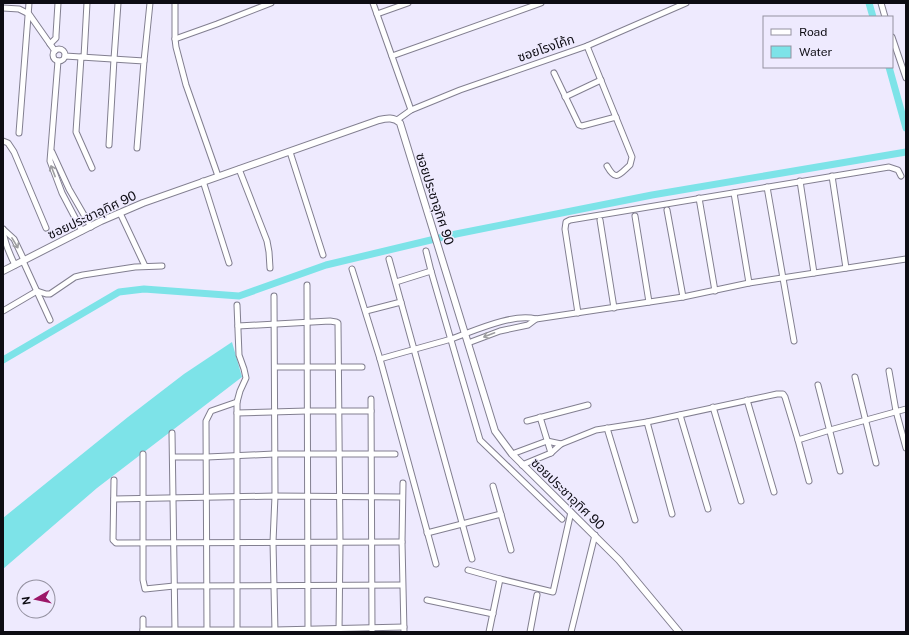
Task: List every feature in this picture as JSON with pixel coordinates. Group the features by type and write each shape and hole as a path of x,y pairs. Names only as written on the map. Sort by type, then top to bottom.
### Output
{"street":[{"path":"19,133 30,3"},
{"path":"50,44 56,38 58,3"},
{"path":"87,3 76,132 92,168"},
{"path":"109,145 118,3"},
{"path":"137,148 150,3"},
{"path":"175,3 175,39 186,85 218,176"},
{"path":"175,39 271,3"},
{"path":"373,3 411,110"},
{"path":"377,14 408,3"},
{"path":"392,56 541,3"},
{"name":"ซอยโรงโค้ก","path":"396,120 411,110 460,90 587,46 686,3"},
{"path":"881,3 885,16"},
{"path":"3,8 19,9 29,14 55,51 54,58 58,61 52,152 50,161 62,193 82,231"},
{"path":"893,40 906,78"},
{"path":"587,46 632,157 630,165 618,175 612,175 607,166"},
{"path":"55,51 62,50 64,51 65,56"},
{"path":"65,56 144,61"},
{"path":"58,61 63,60 65,56"},
{"path":"554,73 579,125 582,126 616,117"},
{"path":"565,97 600,80"},
{"name":"ซอยประชาอุทิศ 90","path":"3,271 120,213 218,176 379,120 391,118 396,120 400,123 495,431 522,465 619,560 679,632"},
{"path":"3,141 8,143 14,152 46,228"},
{"path":"52,152 69,189 91,227"},
{"path":"290,152 323,255"},
{"path":"578,313 565,229 566,222 570,220 734,193 767,186 889,167 898,170 901,176"},
{"path":"239,169 267,241 270,268"},
{"path":"832,176 846,268"},
{"path":"800,181 814,273"},
{"path":"203,182 229,263"},
{"path":"767,186 794,341"},
{"path":"62,193 69,189"},
{"path":"734,193 749,284"},
{"path":"699,198 715,291"},
{"path":"667,210 682,298"},
{"path":"120,213 145,266"},
{"path":"635,216 649,302"},
{"path":"600,220 614,308"},
{"path":"3,229 14,240 50,320"},
{"path":"3,229 6,248 15,265"},
{"path":"426,251 430,271 480,440 562,519"},
{"path":"389,259 472,559"},
{"path":"380,359 523,317 536,319 682,298 782,278 906,259"},
{"path":"3,311 37,292 50,294 75,278 120,269 145,266 162,266"},
{"path":"352,269 380,359 436,564"},
{"path":"396,282 430,271"},
{"path":"307,285 308,630"},
{"path":"274,296 275,367 273,542 275,631"},
{"path":"366,311 401,302"},
{"path":"237,305 239,355 246,378 237,402 237,631"},
{"path":"468,343 504,330 528,325 536,319"},
{"path":"238,326 330,321 338,324 340,542 339,630"},
{"path":"502,322 504,330"},
{"path":"275,367 362,367"},
{"path":"889,372 896,411 906,448"},
{"path":"855,377 876,463"},
{"path":"818,385 840,471"},
{"path":"522,465 551,453 561,444 596,430 647,422 747,400 783,394 798,440 809,481"},
{"path":"371,399 372,630"},
{"path":"747,400 774,492"},
{"path":"207,630 206,421 211,411 237,402"},
{"path":"527,421 588,405"},
{"path":"713,407 741,501"},
{"path":"798,440 906,409"},
{"path":"237,413 371,411"},
{"path":"680,415 708,509"},
{"path":"540,417 551,453"},
{"path":"647,422 672,514"},
{"path":"607,428 635,520"},
{"path":"172,433 175,631"},
{"path":"512,454 547,441 561,444"},
{"path":"143,454 142,580 146,589 174,586 402,585"},
{"path":"172,457 274,454 395,454"},
{"path":"114,480 114,542 143,544 206,542 402,542"},
{"path":"143,619 143,631 404,629 402,585 403,483"},
{"path":"493,486 511,550"},
{"path":"114,499 173,497 206,498 237,496 402,497"},
{"path":"468,570 553,592 571,512"},
{"path":"427,533 500,514"},
{"path":"571,632 594,535"},
{"path":"490,632 500,579"},
{"path":"530,632 537,595"},
{"path":"427,600 493,614"}],"water":[{"path":"232,342 242,377 97,488 3,569 3,518 128,417 184,374"}],"waterway":[{"path":"869,3 873,16"},
{"path":"889,68 906,128"},
{"path":"3,360 119,292 144,289 239,296 326,265 456,234 652,195 906,152"}]}
